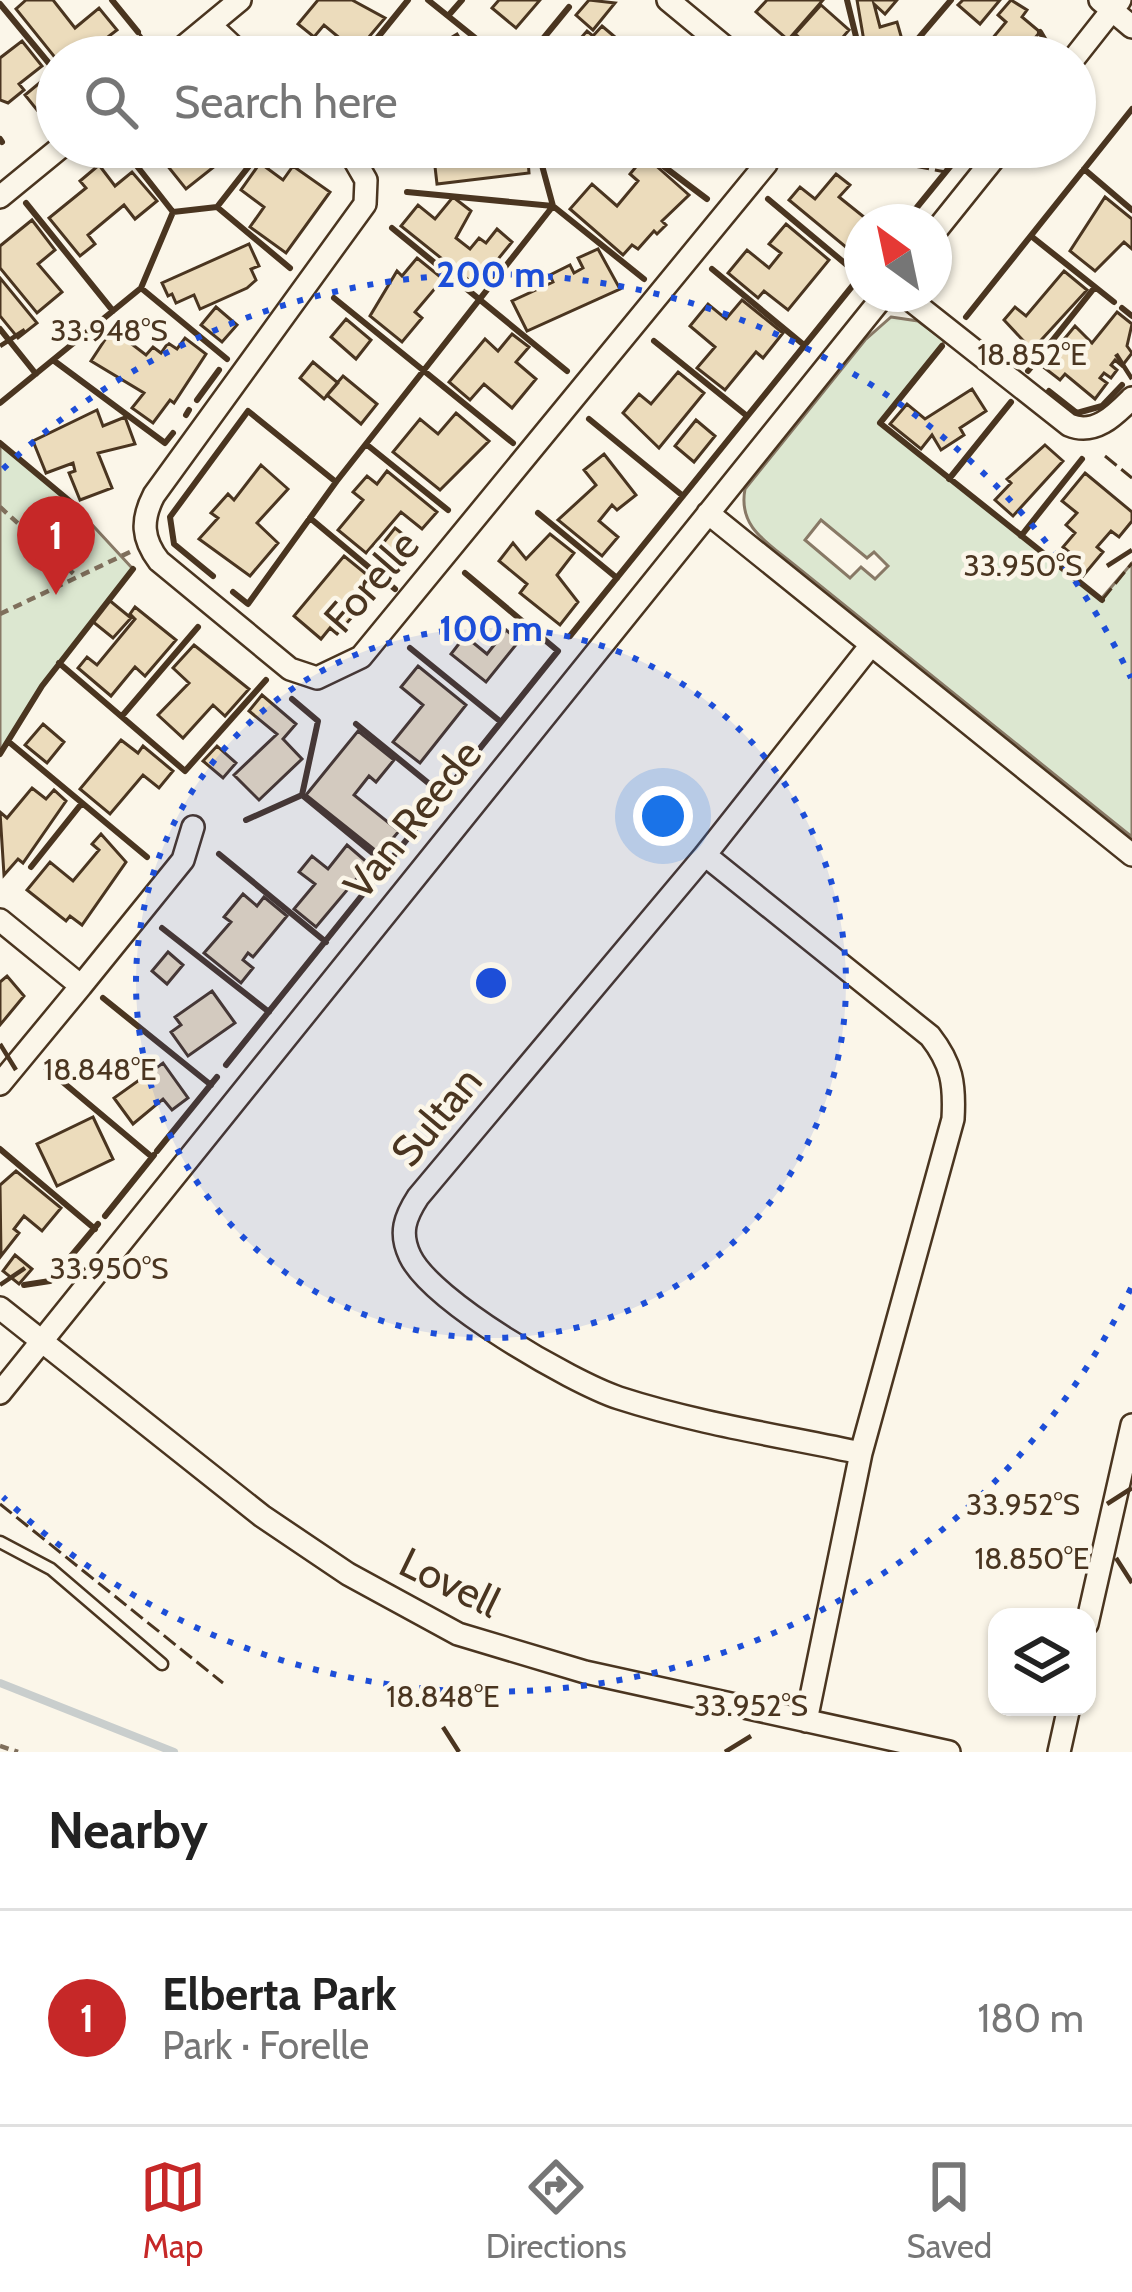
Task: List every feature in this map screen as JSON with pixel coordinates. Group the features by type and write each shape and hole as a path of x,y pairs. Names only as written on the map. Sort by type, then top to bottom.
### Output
{"street":[{"path":"197,36 240,0"},
{"path":"668,0 712,36"},
{"path":"1089,36 1110,3 1132,27"},
{"path":"210,25 222,36"},
{"path":"0,197 36,167"},
{"name":"Forelle","path":"358,168 365,180 365,204 154,495 145,520 148,547 159,561 290,669 317,678 346,669 361,657 763,168"},
{"path":"952,210 986,168"},
{"name":"Van Reede","path":"0,1393 870,312"},
{"path":"926,312 1069,425 1079,429 1103,423 1132,398"},
{"path":"708,513 1132,855"},
{"name":"Sultan","path":"861,1453 585,1386 549,1367 435,1286 417,1268 404,1240 404,1224 418,1197 705,855 871,645"},
{"path":"0,1084 183,860 194,827"},
{"path":"705,855 930,1036 951,1067 953,1120 861,1453 806,1721"},
{"path":"0,920 81,986"},
{"name":"Lovell","path":"0,1308 262,1516 348,1574 458,1634 563,1666 949,1752"},
{"path":"1092,1608 1122,1512 1132,1425"},
{"path":"1059,1752 1067,1716"}],"lane":[{"path":"0,1542 51,1568 161,1664"}],"path":[{"path":"0,507 75,575"},
{"path":"0,614 130,552"},
{"path":"0,1746 18,1752"}],"green space":[{"path":"891,317 918,321 945,341 881,423 1101,599 1132,563 1132,837 772,547 750,523 745,489 865,340","holes":["821,520 867,558 874,552 888,566 875,579 861,567 850,578 805,540"]},
{"path":"0,443 72,503 133,569 42,686 0,754"}],"building":[{"path":"26,0 53,0 75,28 99,8 117,30 109,36 38,36 16,9"},
{"path":"318,0 352,0 385,18 370,36 337,36 324,25 313,36 298,24"},
{"path":"499,0 540,0 516,28 492,8"},
{"path":"589,0 615,3 593,30 576,15"},
{"path":"767,0 823,0 792,36 783,36 756,12"},
{"path":"857,0 897,0 885,14 874,4 880,27 897,22 901,36 863,36"},
{"path":"963,0 1000,0 980,24 958,5"},
{"path":"1011,0 1027,10 1022,17 1040,32 1037,36 994,36 1006,22 998,15"},
{"path":"821,5 849,30 844,36 795,34"},
{"path":"602,26 614,36 593,36"},
{"path":"22,41 36,58 36,71 19,84 24,90 8,103 0,100 0,58"},
{"path":"36,86 36,109 25,95"},
{"path":"101,168 115,186 132,172 157,201 135,219 124,205 88,235 95,244 80,256 49,218 86,188 80,181"},
{"path":"169,168 212,168 186,189"},
{"path":"256,168 267,168 283,180 296,168 330,192 286,253 250,227 264,207 241,190"},
{"path":"435,168 529,168 529,173 437,184"},
{"path":"635,168 659,168 689,195 662,221 666,225 657,234 654,231 638,249 632,245 623,255 570,209 592,184 617,206 638,181 630,174"},
{"path":"836,174 850,185 839,197 848,204 844,204 844,246 789,200 800,187 815,199"},
{"path":"453,197 471,211 456,238 470,249 479,238 486,243 497,229 512,242 476,286 401,226 418,205 435,219"},
{"path":"1105,197 1132,219 1132,249 1124,242 1095,271 1070,251"},
{"path":"32,220 55,250 38,264 62,292 37,313 0,268 0,246"},
{"path":"786,224 829,260 788,310 764,291 758,298 728,273 747,250 769,268 781,253 769,244"},
{"path":"249,244 259,266 251,269 256,280 247,288 200,309 194,295 176,303 172,294 168,296 162,283"},
{"path":"598,249 620,289 527,331 512,301 553,282 550,275 570,265 574,273 583,268 578,258"},
{"path":"417,258 443,279 415,312 422,318 402,342 370,316 397,271 402,276"},
{"path":"1064,271 1087,290 1032,350 1004,320 1015,307 1026,316"},
{"path":"0,278 37,323 18,338 0,316"},
{"path":"742,300 783,333 763,358 756,352 725,390 697,368 715,347 690,326 708,304 726,319"},
{"path":"216,307 237,325 222,342 201,325"},
{"path":"1117,312 1132,324 1127,346 1132,353 1122,366 1115,360 1111,365 1117,370 1111,378 1104,373 1100,378 1107,383 1095,399 1065,374 1060,380 1042,366 1075,326 1092,343"},
{"path":"346,319 371,340 356,359 331,337"},
{"path":"112,329 146,355 153,347 161,353 168,343 177,349 185,338 206,354 174,403 170,400 153,423 132,408 144,393 91,361"},
{"path":"512,334 529,347 516,362 536,379 512,408 484,384 470,400 449,382 485,339 498,351"},
{"path":"313,362 338,383 324,399 300,378"},
{"path":"678,372 704,393 659,448 623,413 639,394 651,404"},
{"path":"343,376 377,404 361,424 327,395"},
{"path":"972,389 986,411 960,428 964,435 941,450 932,435 921,449 890,424 907,404 925,419"},
{"path":"97,410 103,426 125,417 135,444 98,453 112,488 80,500 69,473 75,471 73,463 46,473 33,441"},
{"path":"456,413 489,441 440,490 393,452 420,419 438,434"},
{"path":"696,420 715,436 694,462 675,446"},
{"path":"1045,445 1063,461 1013,516 995,500 1011,483 1007,479"},
{"path":"604,454 636,495 617,510 612,505 599,521 618,537 602,556 558,520 596,485 584,470"},
{"path":"261,465 288,489 257,523 278,543 250,576 199,539 218,518 211,513 228,494 234,500"},
{"path":"387,471 437,512 422,529 401,512 366,553 338,530 363,500 353,492 367,476 377,484"},
{"path":"1085,473 1132,512 1132,521 1119,537 1111,531 1097,547 1103,552 1083,576 1068,564 1074,556 1063,547 1075,533 1066,525 1077,513 1062,501"},
{"path":"395,528 414,543 395,566 376,552"},
{"path":"550,534 574,553 557,575 578,602 560,625 520,593 527,584 499,561 513,543 526,559"},
{"path":"344,556 371,578 345,610 353,616 337,634 330,628 321,639 294,616"},
{"path":"109,600 131,618 113,638 92,621"},
{"path":"135,607 176,640 145,676 135,667 111,696 78,668 87,657 97,665 135,619 130,614"},
{"path":"506,630 519,641 486,682 451,654 465,636 487,654"},
{"path":"194,645 249,689 225,716 213,705 183,738 158,715 189,683 173,668"},
{"path":"418,666 466,705 420,763 393,742 423,705 401,687"},
{"path":"262,695 296,724 283,739 302,759 259,800 234,775 277,734 249,711"},
{"path":"43,724 64,742 47,763 25,745"},
{"path":"358,731 394,760 376,782 369,776 354,795 399,831 380,854 306,795"},
{"path":"121,740 138,753 143,746 173,771 159,788 143,775 110,814 80,789"},
{"path":"217,746 236,763 223,778 203,761"},
{"path":"32,788 46,799 54,790 66,801 23,863 18,859 4,875 0,812 7,818"},
{"path":"101,834 126,862 82,925 70,916 66,921 27,890 50,862 73,881 99,850 92,844"},
{"path":"347,845 369,864 316,927 294,909 315,884 299,872 312,856 328,869"},
{"path":"243,894 257,906 264,897 287,916 253,957 248,953 243,960 253,968 241,983 204,953 231,922 224,917"},
{"path":"168,952 183,965 167,984 152,971"},
{"path":"7,976 24,996 0,1025 0,982"},
{"path":"212,991 235,1023 188,1056 171,1032 181,1025 175,1017"},
{"path":"163,1063 188,1098 172,1110 163,1099 133,1124 114,1098"},
{"path":"93,1117 113,1159 57,1186 37,1144"},
{"path":"16,1171 61,1208 42,1231 24,1216 14,1229 19,1233 1,1256 0,1185"},
{"path":"15,1255 32,1269 19,1284 3,1271"}],"waterway":[{"path":"0,1683 174,1752"}],"fence":[{"path":"138,32 141,36"},
{"path":"924,168 946,172"},
{"path":"1105,456 1132,478"},
{"path":"1102,600 1132,563"},
{"path":"0,1504 223,1683"}],"wall":[{"path":"112,0 138,32"},
{"path":"379,36 408,0"},
{"path":"428,0 473,36"},
{"path":"448,16 462,0"},
{"path":"847,0 856,36"},
{"path":"920,36 951,0"},
{"path":"0,4 36,48"},
{"path":"545,36 569,7"},
{"path":"1040,32 1042,36"},
{"path":"1096,154 1132,109"},
{"path":"0,403 141,288 173,212 138,168"},
{"path":"173,212 217,207 248,168"},
{"path":"233,592 248,604 336,482 553,206 543,168"},
{"path":"666,168 707,199"},
{"path":"920,204 949,168"},
{"path":"966,317 1085,168"},
{"path":"1084,169 1132,210"},
{"path":"407,192 553,206 644,279"},
{"path":"768,199 844,263"},
{"path":"26,203 113,311"},
{"path":"217,207 290,268"},
{"path":"392,228 567,371"},
{"path":"1031,236 1114,302"},
{"path":"712,269 804,345"},
{"path":"1028,371 1095,287"},
{"path":"141,288 227,359"},
{"path":"570,636 844,296"},
{"path":"334,298 513,443"},
{"path":"1122,308 1132,316"},
{"path":"0,329 36,374"},
{"path":"654,341 747,416"},
{"path":"942,346 880,423 1102,600"},
{"path":"53,360 165,443 173,433"},
{"path":"197,400 219,370"},
{"path":"1049,391 1077,413 1102,406 1122,385"},
{"path":"949,479 1011,402"},
{"path":"186,415 189,410"},
{"path":"213,576 174,544 170,517 248,411 336,482"},
{"path":"589,419 683,496"},
{"path":"0,443 72,503"},
{"path":"366,444 448,510"},
{"path":"1021,536 1082,459"},
{"path":"538,513 617,578"},
{"path":"310,518 395,589"},
{"path":"0,754 42,686 133,569"},
{"path":"226,1065 558,651 465,573"},
{"path":"122,716 198,627"},
{"path":"410,648 501,722"},
{"path":"59,663 185,771 266,680"},
{"path":"292,699 318,721 302,795 387,865"},
{"path":"356,724 443,795"},
{"path":"9,742 147,857"},
{"path":"246,820 302,795"},
{"path":"31,867 82,803"},
{"path":"219,854 326,942"},
{"path":"162,928 269,1012"},
{"path":"103,998 211,1085"},
{"path":"46,1068 152,1157"},
{"path":"157,1151 217,1077"},
{"path":"0,1149 95,1229"},
{"path":"105,1216 154,1155"},
{"path":"24,1285 50,1281 98,1224"}],"place":[{"name":"Elberta Park","path":"56,595"}]}
